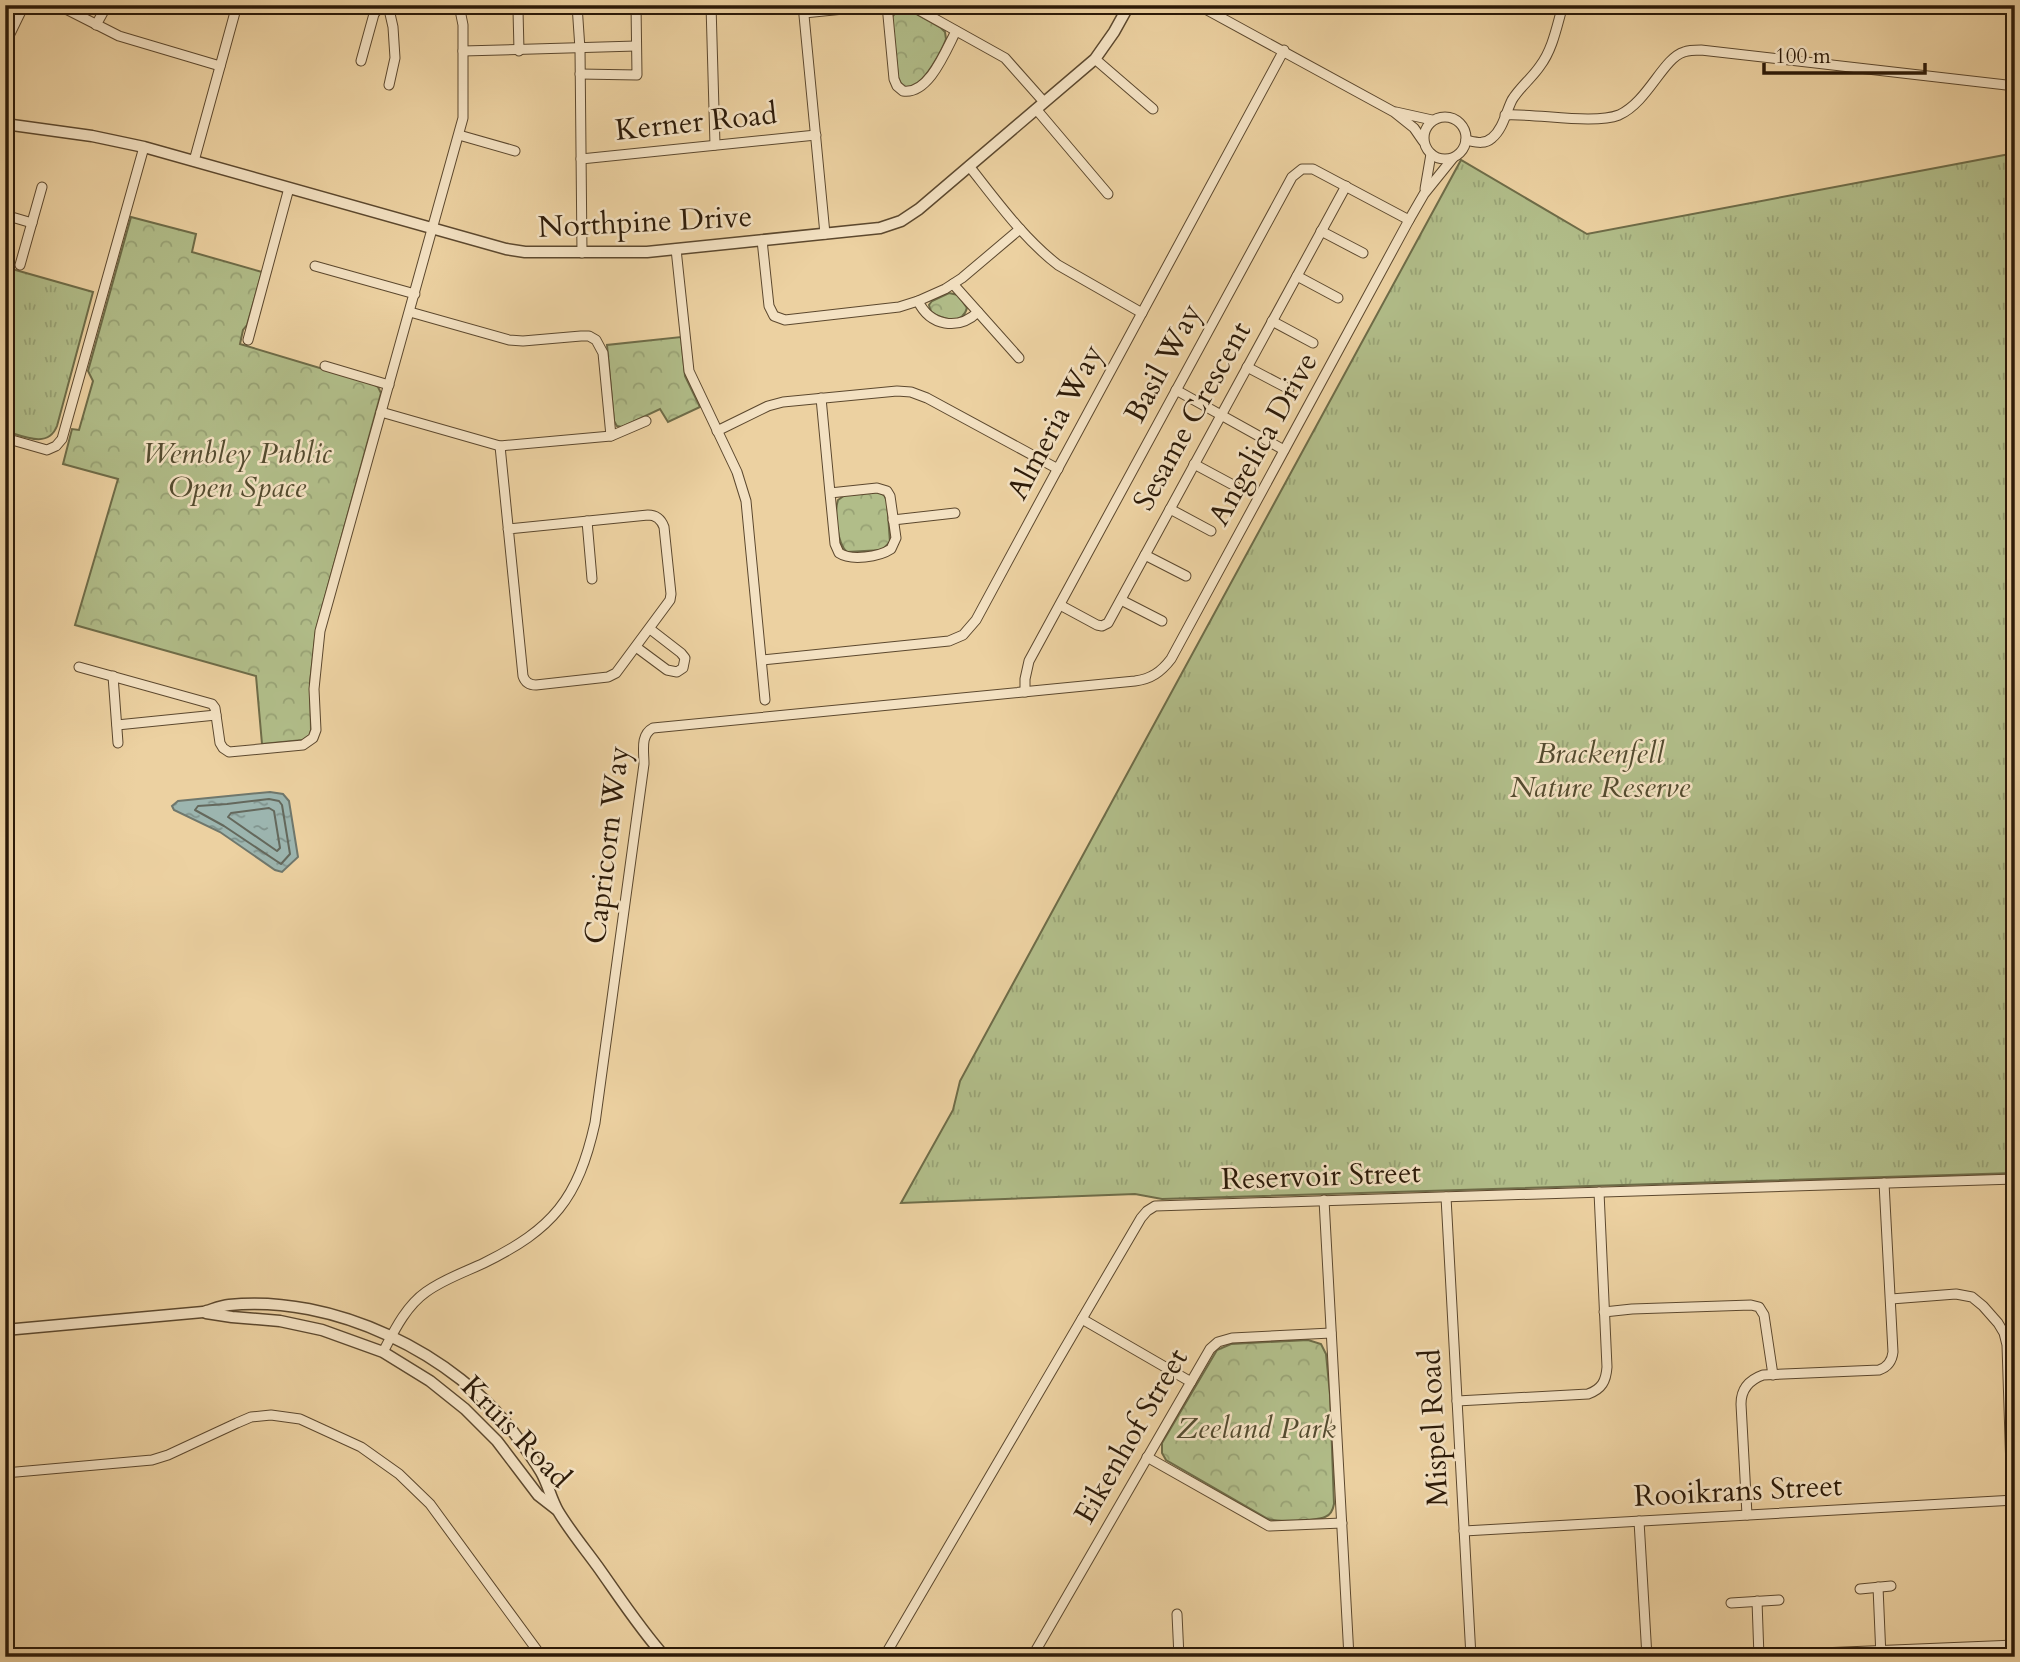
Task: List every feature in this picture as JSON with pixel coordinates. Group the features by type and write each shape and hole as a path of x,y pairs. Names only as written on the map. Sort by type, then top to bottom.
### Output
{"street":[{"path":"5,44 24,5"},
{"path":"58,5 131,40 220,66"},
{"path":"96,25 107,5"},
{"path":"194,161 237,5"},
{"path":"79,667 212,704 220,743 229,752 303,745 313,738 316,730 315,669 320,631 464,110 463,25 459,5"},
{"path":"578,5 582,253"},
{"path":"580,74 636,75 636,5"},
{"path":"711,5 715,145"},
{"path":"825,234 803,9 885,5 894,79 903,91 915,90 930,77 956,31"},
{"path":"910,5 1008,61 1108,194"},
{"name":"Northpine Drive","path":"5,124 92,136 144,147 524,253 647,252 825,234 880,228 901,221 919,209 1095,59 1129,5"},
{"path":"1198,5 1394,112 1413,128 1431,154 1437,158 1453,158"},
{"path":"1466,140 1479,143 1491,139 1500,129 1514,97 1542,65 1553,40 1563,5"},
{"path":"361,61 373,14 388,6 393,27 395,58 389,85"},
{"path":"519,10 519,51"},
{"path":"463,51 636,46"},
{"name":"Almeria Way","path":"762,660 949,641 963,635 976,620 1284,50"},
{"path":"1505,115 1601,119 1618,115 1635,104 1674,58 1684,52 1701,50 2015,86"},
{"path":"1095,59 1153,109"},
{"path":"1394,112 1432,120 1452,117 1463,126 1466,140 1464,147 1424,194"},
{"path":"1423,141 1427,126 1432,120"},
{"path":"459,135 515,151"},
{"name":"Kerner Road","path":"581,159 816,135"},
{"path":"5,439 47,450 56,446 63,434 144,147"},
{"path":"1424,194 1431,154"},
{"path":"969,166 1020,229 1047,257 1142,313"},
{"name":"Basil Way","path":"1025,692 1029,661 1292,177 1302,169 1313,169 1409,220"},
{"name":"Sesame Crescent","path":"1060,605 1097,625 1108,623 1346,186"},
{"path":"20,265 42,187"},
{"path":"248,340 289,188"},
{"name":"Angelica Drive","path":"1154,676 1171,659 1424,194"},
{"path":"5,215 32,222"},
{"path":"762,240 769,306 772,313 785,320 899,307 918,301 953,284 1020,229"},
{"path":"1321,231 1363,253"},
{"path":"676,249 689,371 737,472 746,501 765,700"},
{"path":"315,266 415,294"},
{"path":"1297,276 1338,298"},
{"path":"953,284 1019,358"},
{"path":"918,301 926,313 942,323 962,323 978,312"},
{"path":"410,312 509,341 582,336 596,340 603,353 611,436"},
{"path":"1272,321 1313,343"},
{"path":"324,366 389,385"},
{"path":"1248,366 1289,389"},
{"path":"1176,390 1284,450"},
{"path":"717,431 774,404 897,391 919,394 1058,469"},
{"path":"821,398 830,493 835,544 839,553 850,557 889,551 896,542 890,496 884,489 830,493"},
{"path":"381,412 500,446 611,436 646,421"},
{"path":"500,446 508,530 523,676 526,682 536,685 608,677 619,670 670,597 664,527 661,520 652,515 508,530"},
{"path":"1195,464 1235,486"},
{"path":"1170,509 1211,531"},
{"path":"893,520 954,513"},
{"path":"587,521 592,579"},
{"path":"1145,555 1186,576"},
{"path":"1121,600 1161,621"},
{"path":"636,647 667,670 677,672 682,668 685,658 681,653 650,629"},
{"path":"113,676 118,743"},
{"name":"Capricorn Way","path":"391,1335 411,1306 425,1292 513,1248 536,1233 563,1205 576,1184 595,1123 644,764 644,738 647,732 653,728 1135,681 1154,676"},
{"path":"117,725 216,715"},
{"name":"Reservoir Street","path":"884,1657 1141,1218 1155,1206 2015,1179"},
{"path":"1747,1515 1741,1399 1744,1389 1751,1381 1763,1375 1879,1370 1892,1360 1884,1183"},
{"path":"1457,1401 1588,1394 1597,1391 1603,1384 1606,1376 1599,1192"},
{"name":"Mispel Road","path":"1446,1196 1471,1657"},
{"path":"1324,1200 1349,1657"},
{"path":"1891,1299 1967,1295 1983,1306 2002,1329 2007,1345 2014,1500"},
{"name":"Kruis Road","path":"5,1330 203,1312 227,1305 273,1305 318,1311 391,1335 463,1382 515,1434 541,1473 558,1511 647,1637 665,1657"},
{"path":"1604,1312 1751,1305 1759,1307 1764,1315 1773,1375"},
{"name":"Kruis Road","path":"203,1312 280,1321 322,1330 383,1352 430,1381 465,1409 497,1441 538,1494 558,1511"},
{"path":"1082,1319 1191,1382"},
{"name":"Eikenhof Street","path":"1032,1657 1210,1349 1225,1339 1331,1333"},
{"path":"383,1352 391,1335"},
{"path":"5,1473 152,1460 251,1417 271,1415 300,1419 373,1453 430,1504 542,1657"},
{"path":"1147,1457 1269,1526 1342,1523"},
{"name":"Rooikrans Street","path":"1464,1531 2014,1500"},
{"path":"1639,1521 1647,1657"},
{"path":"1860,1589 1891,1586"},
{"path":"1878,1587 1881,1653"},
{"path":"1731,1603 1779,1600"},
{"path":"1757,1601 1759,1656"},
{"path":"1177,1614 1179,1657"},
{"path":"1727,1657 1881,1653 2015,1645"}],"green space":[{"path":"903,9 941,28 946,39 925,76 910,88 903,86 898,77 892,17"},
{"name":"Brackenfell Nature Reserve","path":"2015,153 2015,1173 1162,1199 1135,1194 901,1203 953,1110 960,1081 1461,160 1587,234"},
{"name":"Wembley Public Open Space","path":"131,217 196,234 192,252 262,272 240,344 373,384 381,393 316,630 310,682 311,730 310,735 303,740 262,744 256,676 75,625 118,479 63,464 72,429 79,430 93,381 88,371"},
{"path":"5,267 93,292 57,426 53,433 41,439 5,431"},
{"path":"949,293 958,295 967,308 965,314 957,319 946,319 931,312 929,305 932,301"},
{"path":"681,337 685,376 700,407 668,422 660,409 622,427 617,426 614,421 607,345"},
{"path":"878,492 884,495 887,501 890,542 882,550 847,552 837,528 838,500 845,495"},
{"name":"Zeeland Park","path":"1308,1340 1321,1344 1326,1354 1334,1504 1329,1515 1306,1520 1268,1519 1166,1460 1162,1453 1162,1443 1217,1350 1231,1344"}],"water":[{"path":"270,792 283,794 289,801 298,857 282,872 275,870 220,832 174,810 172,806 178,801"}]}
